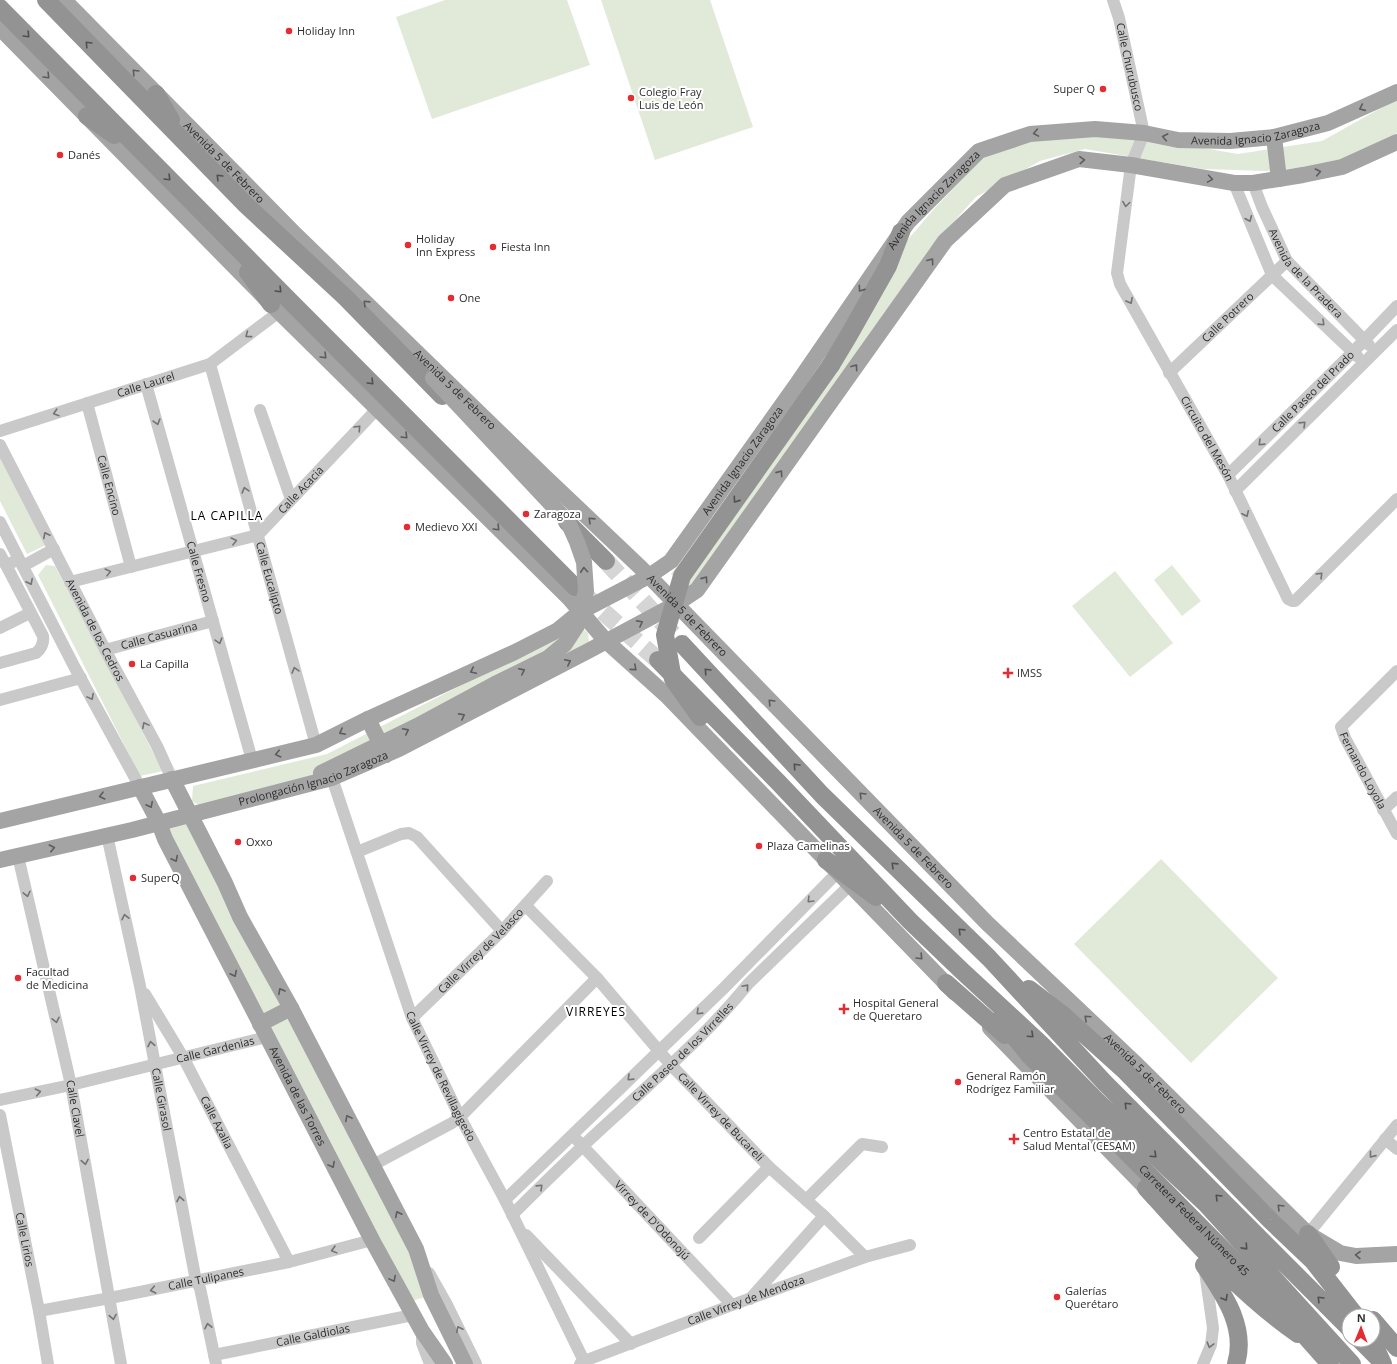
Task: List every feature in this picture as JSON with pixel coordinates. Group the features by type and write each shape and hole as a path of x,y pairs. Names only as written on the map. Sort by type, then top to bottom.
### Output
{"highway":[{"name":"Avenida 5 de Febrero","path":"46,0 183,142 220,177 246,205 345,297 606,561"},
{"path":"0,8 575,587"},
{"path":"156,94 183,142"},
{"path":"87,116 149,158"},
{"path":"246,205 294,233"},
{"path":"215,226 275,308"},
{"path":"901,232 888,266 831,366 682,576 664,635 673,679 700,717 821,842 910,921 1041,1044 1097,1101 1206,1204 1352,1364"},
{"name":"Avenida 5 de Febrero","path":"682,644 822,795 989,958 1104,1082 1341,1320"},
{"path":"658,660 778,782 910,921"},
{"path":"832,866 910,921"},
{"path":"989,958 1063,1015 1124,1070 1270,1220 1313,1261 1350,1308"},
{"name":"Carretera Federal Número 45","path":"961,970 1030,1056 1274,1301 1330,1364"},
{"path":"946,983 1030,1056"},
{"path":"1146,1188 1235,1282 1283,1324 1342,1364"},
{"path":"1308,1234 1325,1259 1364,1308"},
{"path":"1204,1265 1231,1308 1238,1329 1239,1354 1236,1364"},
{"path":"1381,1329 1397,1348"},
{"path":"1368,1348 1384,1364"},
{"path":"1376,1348 1384,1364"}],"main road":[{"name":"Avenida 5 de Febrero","path":"68,2 156,94 294,233 649,576 987,923 1134,1062 1308,1234 1340,1253 1356,1256 1397,1254"},
{"path":"0,28 275,308 569,598 606,641 666,695 1146,1188 1204,1265"},
{"name":"Avenida Ignacio Zaragoza","path":"580,612 649,576 672,561 797,384 908,222 979,151 1030,134 1095,128 1178,140 1230,141 1274,138 1328,123 1397,92"},
{"path":"1274,138 1279,179"},
{"path":"676,604 697,590 945,241 1005,185 1079,159 1131,165 1234,183 1253,183 1342,167 1397,142"},
{"path":"327,776 495,684 548,658 565,644 578,624 586,591 584,562 568,522 433,378 386,323"},
{"path":"797,384 793,395 793,406 803,414 813,416 819,413 834,396"},
{"name":"Prolongación Ignacio Zaragoza","path":"0,860 159,823 303,786 386,755 676,604"},
{"path":"0,821 316,745 368,719 515,652 558,630 580,612"},
{"path":"368,719 386,755"},
{"name":"Avenida de los Cedros","path":"172,779 190,815"},
{"path":"140,787 159,823"},
{"path":"190,815 225,883 240,917 291,1008 416,1249 431,1295 465,1364"},
{"name":"Avenida de las Torres","path":"159,823 165,839 263,1031 372,1240 422,1331 444,1364"},
{"path":"263,1031 291,1008"}],"street":[{"name":"Calle Churubusco","path":"1113,0 1144,134"},
{"name":"Circuito del Mesón","path":"1144,134 1131,165 1117,273 1120,284 1228,475 1288,600 1295,601 1397,499"},
{"name":"Avenida de la Pradera","path":"1234,183 1272,275 1365,363"},
{"name":"Avenida de la Pradera","path":"1253,183 1286,261 1364,339 1375,352"},
{"name":"Calle Potrero","path":"1169,372 1286,261"},
{"name":"Calle Paseo del Prado","path":"1228,475 1353,352 1397,306"},
{"name":"Calle Laurel","path":"0,431 210,364 275,308"},
{"name":"Calle Paseo del Prado","path":"1235,491 1397,330"},
{"name":"Calle Eucalipto","path":"210,364 316,745"},
{"name":"Calle Fresno","path":"146,384 252,760"},
{"name":"Calle Encino","path":"87,403 131,566"},
{"name":"Calle Acacia","path":"258,535 377,409"},
{"path":"260,410 291,499"},
{"name":"Avenida de los Cedros","path":"0,445 105,650 157,746 172,779"},
{"path":"0,522 81,678 140,787"},
{"path":"70,582 258,535"},
{"path":"6,566 21,563 54,550"},
{"path":"0,554 43,636 44,641 39,651 32,655 0,663"},
{"path":"0,628 30,613"},
{"name":"Calle Casuarina","path":"105,650 213,621"},
{"name":"Fernando Loyola","path":"1397,671 1341,727 1344,738 1397,834"},
{"path":"0,700 81,678"},
{"name":"Calle Virrey de Revillagigedo","path":"327,776 357,852 412,1018 460,1117 518,1226 582,1363"},
{"path":"1383,810 1397,797"},
{"path":"357,852 401,834 409,833 417,837 502,931"},
{"name":"Calle Girasol","path":"107,835 140,986 196,1281 200,1288 215,1360"},
{"name":"Calle Clavel","path":"18,856 71,1085 121,1364"},
{"name":"Calle Paseo de los Virrelles","path":"505,1200 723,989 832,866"},
{"name":"Calle Virrey de Velasco","path":"412,1018 502,931 547,881"},
{"name":"Calle Paseo de los Virrelles","path":"512,1214 670,1065 734,1002 748,984 850,885"},
{"name":"Calle Virrey de Bucareli","path":"526,906 597,978 670,1065 769,1167 824,1216 866,1257"},
{"path":"373,1165 452,1124 597,978"},
{"name":"Calle Azalia","path":"140,986 183,1057 289,1262"},
{"name":"Calle Gardenias","path":"0,1100 71,1085 183,1057 263,1031"},
{"name":"Calle Lirios","path":"0,1115 48,1364"},
{"path":"1308,1234 1397,1125"},
{"name":"Virrey de D'Odonojú","path":"572,1135 732,1305"},
{"path":"1385,1139 1397,1149"},
{"path":"806,1200 862,1144 882,1147"},
{"path":"699,1238 769,1167"},
{"path":"749,1299 824,1216"},
{"path":"518,1226 631,1344"},
{"name":"Calle Tulipanes","path":"39,1311 289,1262 372,1240"},
{"name":"Calle Virrey de Mendoza","path":"582,1363 732,1305 866,1257 910,1246"},
{"path":"416,1249 446,1303 476,1364"},
{"path":"1203,1364 1211,1345 1213,1328 1204,1265"},
{"name":"Calle Galdiolas","path":"215,1360 413,1315"},
{"path":"422,1331 422,1343 430,1364"}],"green space":[{"path":"445,0 567,0 590,65 432,119 396,17"},
{"path":"601,0 710,0 753,127 655,160"},
{"path":"1397,99 1397,133 1358,157 1320,166 1265,171 1203,169 1085,149 1040,161 976,197 930,248 720,550 686,591 671,574 748,468 898,251 934,209 986,154 1041,132 1091,129 1238,154 1322,141"},
{"path":"0,455 46,545 27,554 0,501"},
{"path":"46,565 55,566 163,771 140,776 38,575"},
{"path":"1172,565 1201,601 1182,616 1154,580"},
{"path":"1115,571 1173,643 1130,677 1072,606"},
{"path":"579,625 588,633 589,642 332,774 200,806 192,801 193,786 327,754"},
{"path":"190,815 431,1295 406,1303 159,823"},
{"path":"1161,859 1278,978 1191,1063 1074,944"}],"tunnel":[{"path":"606,561 682,644"},
{"path":"583,594 658,660"}],"place":[{"name":"Holiday Inn","path":"289,31"},
{"name":"Super Q","path":"1103,89"},
{"name":"Colegio Fray Luis de León","path":"631,98"},
{"name":"Danés","path":"60,155"},
{"name":"Holiday Inn Express","path":"408,245"},
{"name":"Fiesta Inn","path":"493,247"},
{"name":"One","path":"451,298"},
{"name":"Zaragoza","path":"526,514"},
{"name":"Medievo XXI","path":"407,527"},
{"name":"La Capilla","path":"132,664"},
{"name":"IMSS","path":"1008,673"},
{"name":"Oxxo","path":"238,842"},
{"name":"Plaza Camelinas","path":"759,846"},
{"name":"SuperQ","path":"133,878"},
{"name":"Facultad de Medicina","path":"18,978"},
{"name":"Hospital General de Queretaro","path":"844,1009"},
{"name":"General Ramón Rodrígez Familiar","path":"958,1082"},
{"name":"Centro Estatal de Salud Mental (CESAM)","path":"1014,1139"},
{"name":"Galerías Querétaro","path":"1057,1297"}],"district":[{"name":"LA CAPILLA","path":"227,516"},
{"name":"VIRREYES","path":"596,1012"}]}
